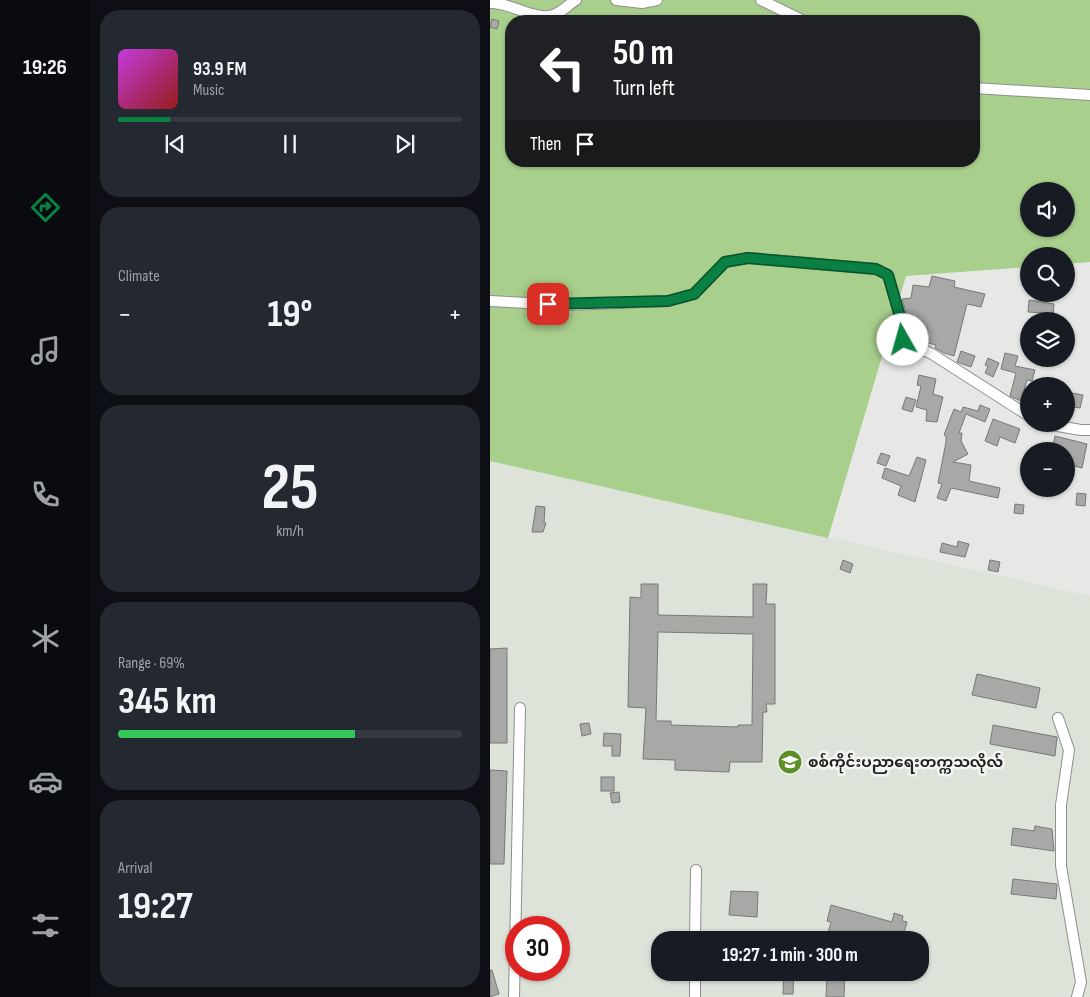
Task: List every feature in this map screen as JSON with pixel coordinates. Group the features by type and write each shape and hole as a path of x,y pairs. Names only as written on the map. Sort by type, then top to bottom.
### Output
{"street":[{"path":"554,15 576,0"},
{"path":"616,0 642,3 657,0"},
{"path":"762,0 792,15"},
{"path":"490,3 501,3 539,15"},
{"path":"980,88 1090,96"},
{"path":"490,301 568,305 668,301 694,294 725,262 748,258 876,269 888,275 901,320 903,340 932,354 1020,410"},
{"path":"1075,429 1090,430"},
{"path":"514,997 520,708"},
{"path":"1058,718 1069,750 1061,805 1061,866 1081,982 1077,997"},
{"path":"695,931 696,870"},
{"path":"1081,982 1090,973"},
{"path":"695,981 695,997"}],"shaded area":[{"name":"စစ်ကိုင်းပညာရေးတက္ကသလိုလ်","path":"490,461 1090,596 1090,997 490,997"}],"green space":[{"path":"490,0 1090,0 1090,262 1075,263 1075,247 1020,247 1020,268 906,276 828,538 490,461"}],"building":[{"path":"492,19 499,21 497,29 490,27"},
{"path":"932,276 955,281 954,287 985,294 981,307 967,304 954,356 935,348 936,345 924,342 917,339 918,337 909,334 911,319 908,319 902,299 911,298 913,285 929,287"},
{"path":"1029,302 1054,304 1053,312 1028,312"},
{"path":"961,351 975,356 971,367 957,362"},
{"path":"1005,353 1018,356 1015,366 1035,370 1033,377 1020,377 1020,401 1010,396 1016,373 1001,369"},
{"path":"988,358 999,363 993,377 985,373 988,366 985,365"},
{"path":"919,375 936,379 933,394 943,397 937,422 926,421 927,410 916,407 921,386 917,385"},
{"path":"1075,394 1083,395 1080,408 1075,407"},
{"path":"906,397 916,400 912,412 902,409"},
{"path":"980,405 990,409 985,422 966,414 959,433 962,433 961,441 968,454 953,462 971,465 969,481 1000,488 998,498 951,488 946,501 937,498 942,484 938,483 946,442 946,436 944,435 954,409 961,412 963,407 978,411"},
{"path":"993,419 1020,429 1015,443 1000,437 997,446 985,441"},
{"path":"1055,436 1087,444 1082,468 1075,466 1075,442 1054,442"},
{"path":"881,453 890,456 886,466 877,463"},
{"path":"917,457 926,460 915,502 898,495 901,486 882,478 885,468 909,476"},
{"path":"1077,493 1086,494 1085,506 1076,505"},
{"path":"1015,504 1024,505 1023,514 1014,513"},
{"path":"536,506 545,507 544,523 546,523 543,532 532,532"},
{"path":"958,541 969,544 965,557 940,552 942,543 957,547"},
{"path":"843,560 853,564 850,573 840,569"},
{"path":"990,560 1000,562 998,572 988,570"},
{"path":"641,584 658,584 658,615 753,617 753,584 767,584 766,604 775,604 775,704 766,704 767,712 763,712 762,762 730,762 729,772 675,770 675,760 643,759 646,708 628,707 630,597 641,598","holes":["658,632 753,634 752,725 738,725 738,727 671,725 671,721 656,721"]},
{"path":"507,648 507,743 490,743 490,649"},
{"path":"977,674 1040,688 1036,708 972,695"},
{"path":"589,723 591,734 582,736 580,724"},
{"path":"993,725 1057,737 1055,756 990,744"},
{"path":"604,733 621,734 620,756 612,756 612,746 603,746"},
{"path":"490,770 507,771 504,864 490,864"},
{"path":"601,777 614,777 614,791 601,791"},
{"path":"619,792 620,802 612,803 610,793"},
{"path":"1035,826 1052,829 1054,851 1011,845 1013,828 1034,831"},
{"path":"1013,879 1057,884 1056,899 1011,894"},
{"path":"731,891 758,892 757,917 729,915"},
{"path":"831,905 892,922 894,913 903,916 902,921 907,922 904,931 828,931 831,922 827,921"},
{"path":"490,970 492,970 499,994 490,997"},
{"path":"784,981 794,981 793,994 783,994"},
{"path":"827,981 845,981 844,997 826,997"}],"place":[{"name":"စစ်ကိုင်းပညာရေးတက္ကသလိုလ်","path":"790,762"}],"route":[{"path":"548,304 668,301 694,294 725,262 748,258 846,265 876,269 888,275 901,320 903,340"}]}
